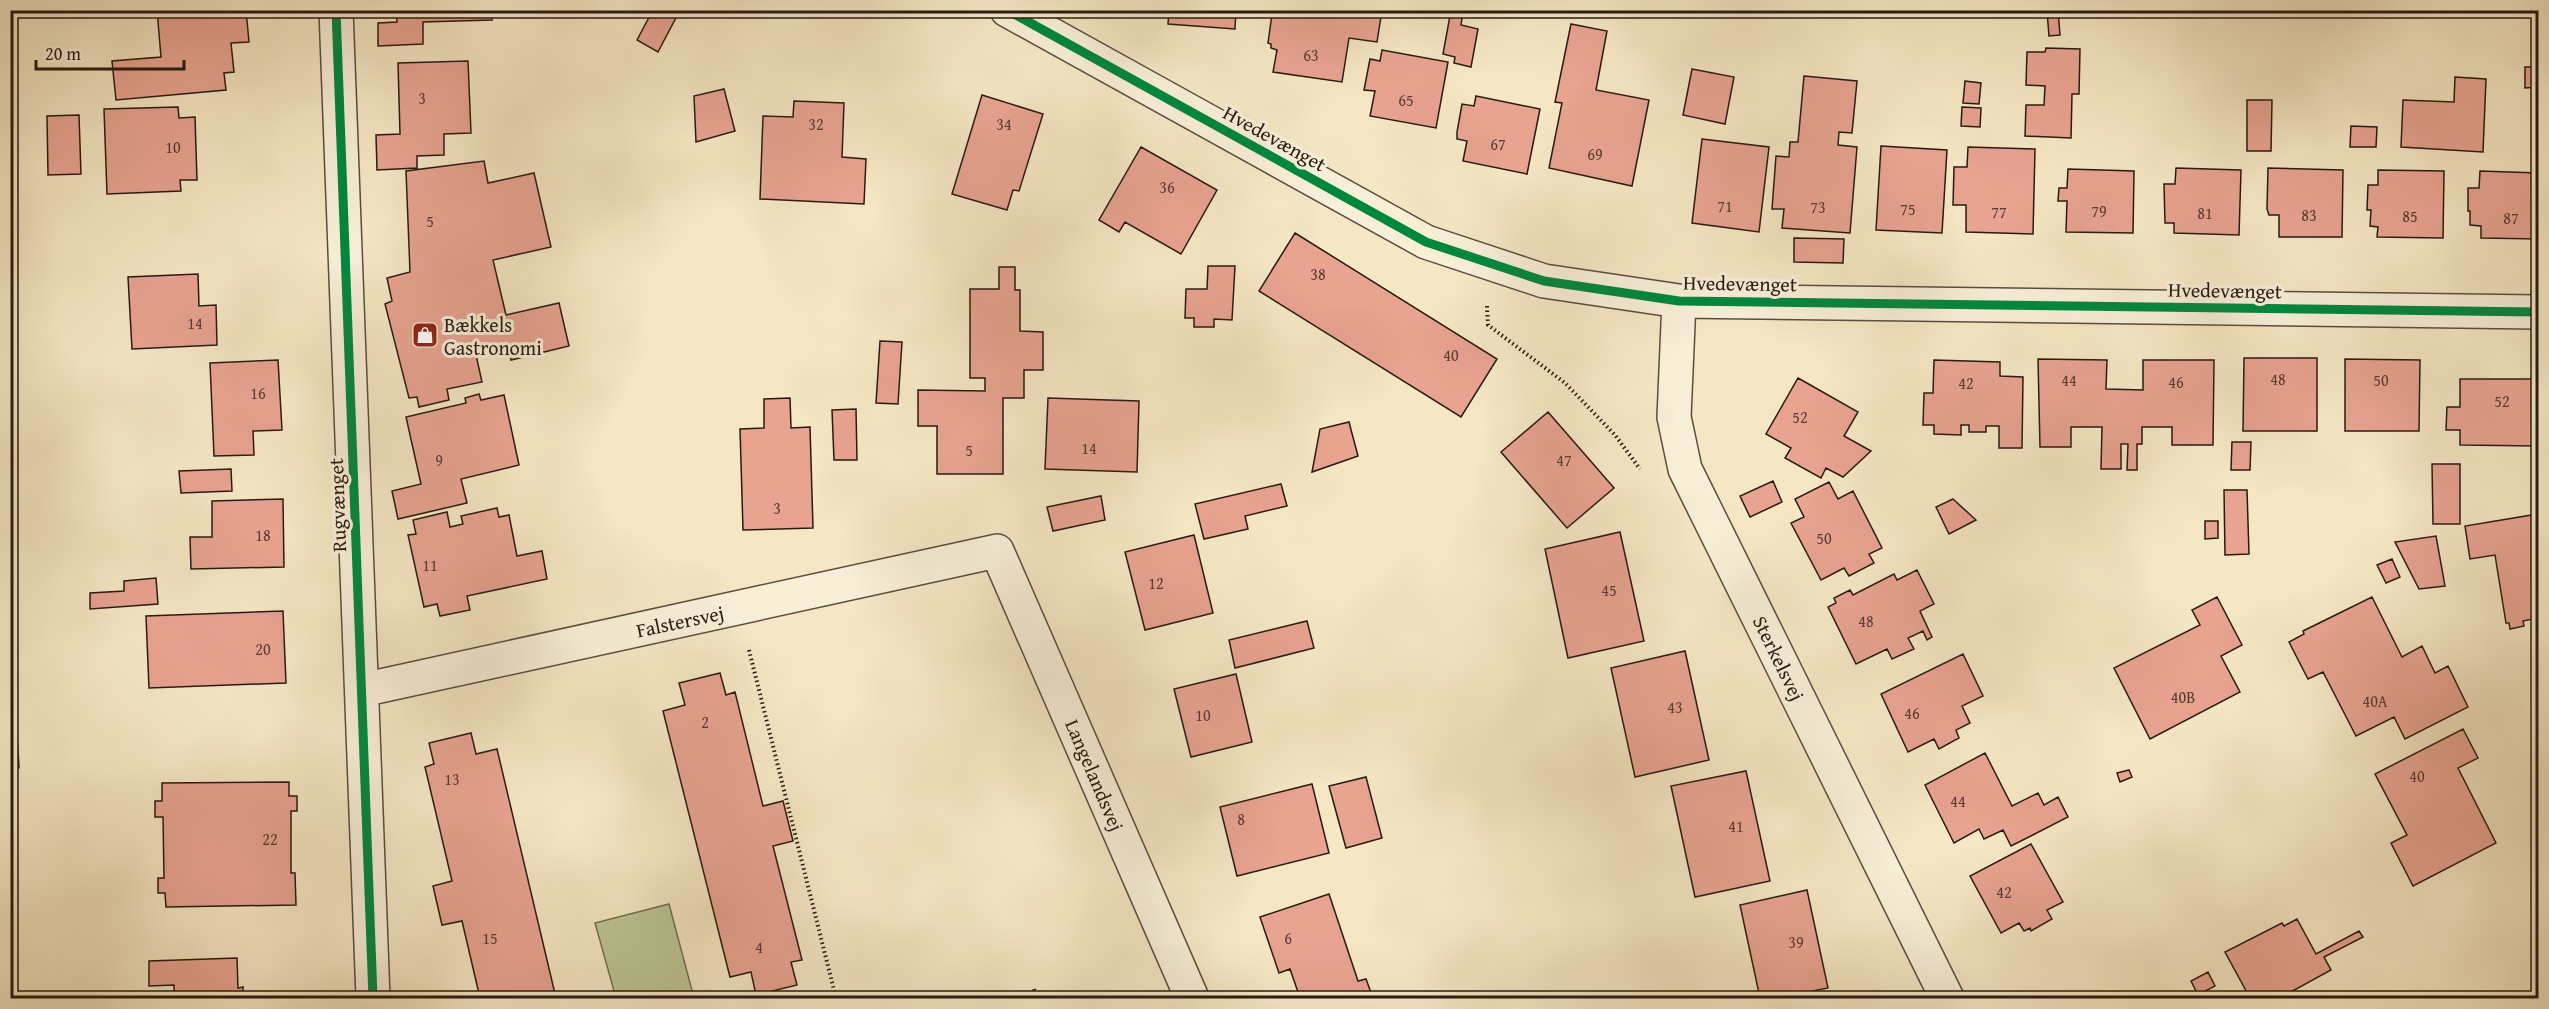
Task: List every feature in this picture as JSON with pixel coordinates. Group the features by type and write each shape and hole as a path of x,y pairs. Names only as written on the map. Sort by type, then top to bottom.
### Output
{"street":[{"name":"Rugvænget","path":"336,10 373,999"},
{"name":"Hvedevænget","path":"1007,10 1426,242 1544,281 1679,301 2538,312"},
{"name":"Sterkelsvej","path":"1679,301 1674,417 1685,469 1947,999"},
{"name":"Falstersvej","path":"362,690 997,551"},
{"name":"Langelandsvej","path":"997,551 1192,999"}],"path":[{"path":"1484,261 1488,325 1565,383 1615,435 1643,473"},
{"path":"739,608 836,999"},
{"path":"1034,989 1036,999"}],"green space":[{"path":"669,904 694,998 616,998 595,923"}],"building":[{"path":"157,10 246,10 249,42 231,43 234,72 224,73 226,90 116,100 112,61 161,57"},
{"path":"396,10 492,10 492,20 423,22 423,44 378,46 378,23 397,22"},
{"path":"653,10 680,10 658,52 637,40"},
{"path":"1169,10 1236,10 1235,29 1168,24"},
{"path":"1282,10 1346,10 1345,15 1357,16 1358,10 1382,10 1377,42 1349,38 1342,82 1273,72 1277,50 1271,48 1271,44 1268,43 1272,14 1281,15"},
{"path":"1451,10 1463,12 1461,25 1478,29 1471,67 1454,63 1455,57 1443,54"},
{"path":"2058,10 2060,35 2049,36 2047,11"},
{"path":"1571,24 1607,31 1596,90 1649,100 1632,186 1549,168 1562,103 1555,102"},
{"path":"2046,48 2080,49 2079,94 2072,94 2071,138 2025,136 2026,105 2044,105 2045,86 2026,85 2027,52 2045,52"},
{"path":"1382,50 1448,62 1436,128 1370,116 1375,91 1364,90 1370,59 1380,61"},
{"path":"468,61 471,133 444,134 444,155 417,156 417,168 377,170 376,135 400,134 398,63"},
{"path":"2525,67 2538,67 2538,87 2525,88"},
{"path":"1692,69 1734,77 1725,124 1683,115"},
{"path":"1804,76 1857,81 1852,133 1839,132 1838,145 1857,147 1850,233 1782,228 1784,209 1772,209 1776,156 1789,157 1790,142 1798,142"},
{"path":"2455,77 2486,79 2483,152 2401,147 2403,100 2454,102"},
{"path":"1965,81 1981,83 1979,104 1963,103"},
{"path":"724,89 735,131 696,142 694,96"},
{"path":"982,95 1043,114 1019,191 1013,190 1007,210 952,194"},
{"path":"1476,96 1540,109 1527,174 1463,161 1467,141 1457,139 1462,104 1474,106"},
{"path":"2247,100 2272,100 2271,151 2247,151"},
{"path":"794,101 844,103 842,157 866,159 864,204 760,199 763,116 793,117"},
{"path":"178,107 179,118 195,117 197,180 180,180 181,191 107,194 104,109"},
{"path":"1962,107 1981,108 1980,127 1961,126"},
{"path":"79,115 81,174 48,175 47,116"},
{"path":"2351,126 2377,127 2376,147 2350,147"},
{"path":"1702,139 1769,147 1759,232 1692,223"},
{"path":"1881,146 1947,150 1942,233 1876,230"},
{"path":"1141,147 1217,190 1181,254 1125,222 1119,232 1099,220"},
{"path":"1968,147 2035,149 2033,234 1966,232 1966,205 1953,205 1954,167 1967,167"},
{"path":"484,161 488,183 534,173 551,247 493,260 506,315 559,303 569,346 511,360 508,347 476,355 482,382 447,389 449,400 419,407 417,397 409,398 385,304 392,301 387,278 410,272 406,171"},
{"path":"2176,168 2241,170 2239,235 2174,233 2174,223 2165,223 2164,184 2175,184"},
{"path":"2268,168 2343,170 2342,237 2279,237 2279,215 2269,215 2267,209"},
{"path":"2068,169 2134,171 2133,233 2066,232 2067,201 2058,201 2059,188 2067,188"},
{"path":"2378,170 2444,171 2443,238 2377,237 2378,227 2370,226 2371,210 2367,210 2368,185 2378,185"},
{"path":"2480,171 2538,173 2538,239 2481,238 2481,226 2470,225 2470,211 2468,211 2468,188 2479,188"},
{"path":"1295,233 1497,359 1461,417 1259,291"},
{"path":"1794,238 1844,239 1843,263 1794,262"},
{"path":"1208,266 1235,266 1232,320 1214,319 1214,327 1194,327 1194,318 1185,318 1186,289 1207,289"},
{"path":"999,267 1015,267 1015,290 1020,290 1020,331 1043,332 1043,370 1024,370 1024,398 1003,398 1003,474 937,474 937,426 918,426 918,390 985,391 985,378 970,378 970,289 999,289"},
{"path":"198,274 199,306 216,305 217,345 132,349 128,277"},
{"path":"880,341 902,342 898,404 876,403"},
{"path":"2244,358 2317,358 2317,431 2243,431"},
{"path":"2038,359 2107,360 2106,389 2143,390 2143,360 2214,360 2213,445 2172,445 2172,427 2142,427 2142,444 2137,444 2137,470 2127,470 2128,444 2121,444 2121,469 2101,469 2102,427 2071,427 2071,447 2040,447"},
{"path":"2345,359 2420,360 2419,431 2345,431"},
{"path":"278,360 282,430 253,431 254,455 214,456 210,363"},
{"path":"1934,360 2000,362 2000,376 2023,377 2022,448 1999,448 1999,426 1986,426 1986,432 1969,432 1969,425 1961,425 1961,435 1934,434 1934,425 1923,425 1924,393 1933,393"},
{"path":"1798,378 1858,412 1844,436 1871,451 1843,477 1826,468 1821,478 1785,458 1791,448 1766,434"},
{"path":"2460,379 2538,379 2538,446 2460,445 2460,430 2446,430 2447,407 2460,407"},
{"path":"479,394 481,400 504,395 519,465 461,479 467,503 398,519 392,491 421,484 406,417 466,403 465,398"},
{"path":"790,398 791,428 810,427 813,528 743,530 740,429 764,428 764,399"},
{"path":"1048,398 1139,401 1137,472 1045,469"},
{"path":"856,409 857,460 834,460 832,410"},
{"path":"1548,412 1614,488 1567,528 1501,452"},
{"path":"1349,422 1358,456 1312,472 1320,429"},
{"path":"2232,442 2251,442 2250,470 2231,470"},
{"path":"2432,464 2460,464 2460,524 2433,524"},
{"path":"231,469 232,491 181,493 179,471"},
{"path":"1773,481 1782,502 1750,517 1740,496"},
{"path":"1829,482 1838,499 1853,491 1882,548 1869,554 1874,563 1849,576 1844,568 1821,580 1791,523 1804,517 1795,499"},
{"path":"1281,484 1287,506 1245,516 1248,529 1204,539 1195,504"},
{"path":"2224,490 2247,490 2249,554 2225,555"},
{"path":"1101,496 1105,520 1053,531 1047,507"},
{"path":"283,499 284,567 191,569 190,537 212,537 212,501"},
{"path":"1953,499 1976,520 1949,534 1936,507"},
{"path":"497,508 499,517 509,515 517,556 542,551 547,579 467,596 470,610 440,616 437,604 424,607 408,535 416,534 413,520 447,512 450,527 463,524 461,516"},
{"path":"2538,514 2538,618 2523,621 2524,626 2510,629 2509,623 2506,623 2495,555 2470,559 2465,526"},
{"path":"2205,521 2218,521 2218,538 2205,539"},
{"path":"1620,532 1644,641 1568,658 1545,549"},
{"path":"1194,535 1213,613 1145,630 1125,552"},
{"path":"2436,536 2445,586 2419,589 2395,542"},
{"path":"2392,559 2400,577 2386,583 2377,565"},
{"path":"1917,570 1934,604 1920,611 1932,637 1927,640 1923,631 1908,638 1914,649 1892,659 1887,649 1856,664 1828,607 1836,603 1834,598 1850,590 1853,595 1894,574 1897,580"},
{"path":"156,578 158,604 90,609 90,593 124,591 124,581"},
{"path":"2217,597 2242,645 2221,656 2240,692 2150,739 2114,668 2200,625 2192,610"},
{"path":"2372,597 2402,657 2422,646 2435,673 2448,666 2468,707 2405,739 2394,717 2356,736 2323,672 2308,679 2289,642 2304,634 2303,631"},
{"path":"283,611 286,683 149,688 146,616"},
{"path":"10,617 19,768 10,770"},
{"path":"1307,621 1314,648 1235,668 1229,640"},
{"path":"1685,651 1709,760 1635,777 1611,668"},
{"path":"1963,654 1983,696 1962,706 1970,723 1956,730 1959,738 1939,749 1934,739 1908,752 1881,694"},
{"path":"720,673 726,695 735,692 763,806 783,801 793,841 773,846 802,960 791,962 797,985 756,995 751,972 730,977 663,711 685,705 679,683"},
{"path":"1236,674 1252,742 1191,757 1174,689"},
{"path":"2463,729 2478,758 2458,768 2496,843 2413,886 2391,843 2407,835 2375,774"},
{"path":"471,733 476,754 497,749 556,998 480,998 462,921 442,925 433,886 452,881 425,767 434,764 429,743"},
{"path":"1985,753 2012,806 2038,793 2044,805 2058,797 2068,817 2011,846 2003,830 1984,839 1979,829 1954,843 1925,785"},
{"path":"2129,770 2132,777 2120,782 2117,773"},
{"path":"1746,771 1770,881 1695,897 1671,786"},
{"path":"1366,777 1382,838 1346,848 1329,786"},
{"path":"289,782 289,796 297,796 297,811 291,811 291,873 295,873 296,905 166,907 165,893 158,893 158,878 164,878 163,817 155,817 155,801 162,801 162,783"},
{"path":"1312,784 1329,853 1237,876 1220,807"},
{"path":"2031,844 2063,902 2047,910 2052,919 2031,931 2030,928 2024,931 2019,923 2001,933 1970,876"},
{"path":"1807,890 1828,988 1777,998 1760,998 1740,905"},
{"path":"1329,894 1358,981 1366,979 1373,998 1333,998 1332,995 1320,998 1300,998 1290,969 1279,973 1260,917"},
{"path":"2297,919 2316,954 2359,931 2363,937 2324,957 2331,970 2280,998 2250,998 2225,952 2282,923 2284,926"},
{"path":"237,958 238,988 243,987 243,998 174,998 174,985 149,986 149,961"},
{"path":"2208,972 2215,986 2198,995 2191,981"}],"cycle path":[{"path":"336,10 373,998"},
{"path":"1007,10 1426,242 1544,281 1679,301 2538,312"}],"place":[{"name":"Bækkels Gastronomi","path":"425,335"}]}
